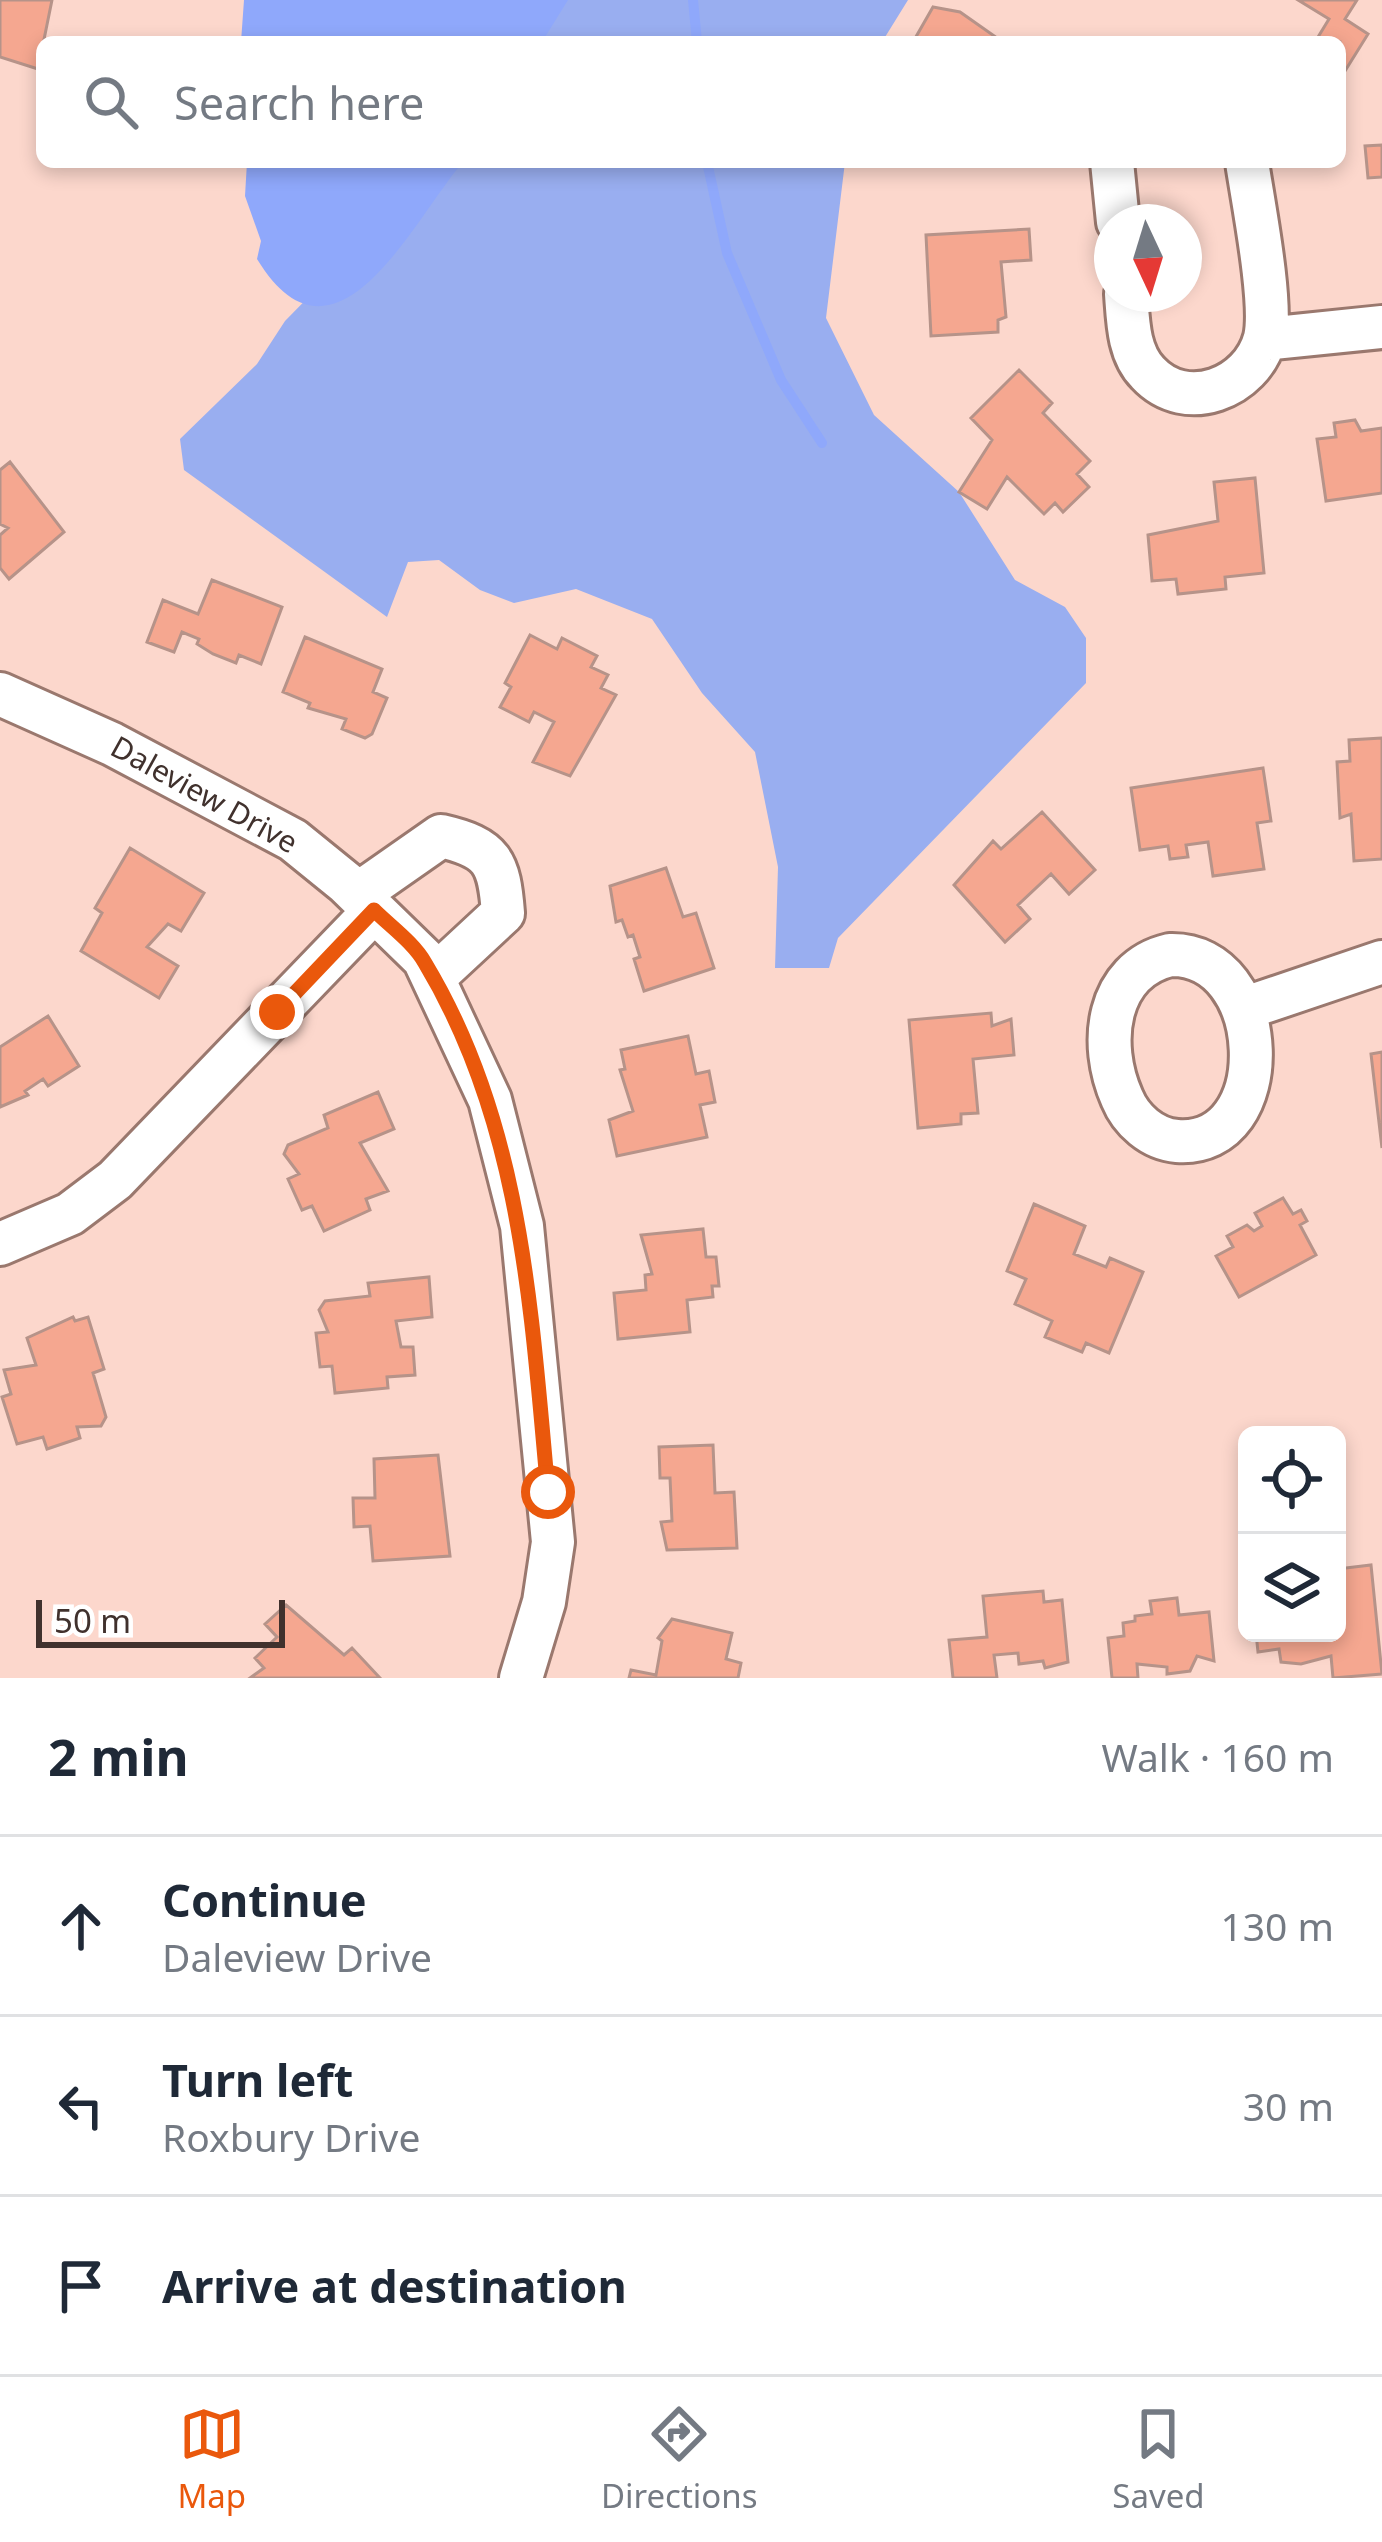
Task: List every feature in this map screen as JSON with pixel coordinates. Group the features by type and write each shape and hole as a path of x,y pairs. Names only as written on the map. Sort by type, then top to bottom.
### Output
{"street":[{"path":"1113,168 1116,204"},
{"path":"1129,312 1139,362 1159,382 1176,390 1220,389 1255,363 1265,339 1248,168"},
{"path":"1265,339 1382,327"},
{"name":"Daleview Drive","path":"0,694 112,744 292,840 424,959 490,1100 522,1226 553,1542 544,1602 520,1678"},
{"path":"0,1244 70,1214 115,1180 366,903 441,836 475,844 500,870 503,913 433,978"},
{"path":"1243,1009 1382,962"}],"shaded area":[{"path":"244,0 568,0 546,36 241,36"},
{"path":"556,0 908,0 886,36 533,36"},
{"path":"247,168 459,168 370,280 343,300 315,306 286,294 257,259 261,241 245,196"},
{"path":"435,168 844,168 826,318 874,415 959,492 1015,580 1065,607 1086,638 1086,683 838,938 829,968 775,968 778,867 755,752 702,693 652,619 576,589 514,603 480,590 439,560 408,562 387,617 184,470 180,439 257,364 285,321"}],"building":[{"path":"0,0 52,0 45,36 36,36 36,68 0,57"},
{"path":"1298,0 1357,0 1345,19 1368,34 1346,69 1346,36 1319,36 1329,19"},
{"path":"933,7 960,12 994,36 916,36"},
{"path":"1382,145 1382,177 1368,178 1365,146"},
{"path":"1029,229 1031,260 1001,262 1006,317 998,320 998,332 931,336 926,235"},
{"path":"1019,370 1052,403 1043,413 1090,461 1077,474 1089,487 1063,512 1055,503 1044,514 1007,477 987,509 959,492 992,440 971,418"},
{"path":"1355,420 1361,431 1382,428 1382,493 1326,501 1317,439 1336,437 1334,423"},
{"path":"10,462 64,532 9,579 0,568 0,535 8,528 0,524 0,470"},
{"path":"1255,478 1264,573 1225,577 1226,589 1178,594 1176,579 1152,581 1148,535 1218,521 1214,482"},
{"path":"212,580 282,607 261,664 239,655 236,663 213,654 197,644 199,639 182,632 174,652 147,642 163,600 198,614"},
{"path":"530,635 557,649 562,638 597,656 591,667 608,675 601,688 616,695 570,776 533,762 554,722 534,712 529,722 500,707 511,687 505,683"},
{"path":"305,637 382,669 373,692 387,698 372,734 365,738 342,729 346,719 308,708 310,703 283,692"},
{"path":"1382,738 1382,859 1354,861 1351,814 1340,818 1337,762 1350,761 1349,740"},
{"path":"1263,768 1271,821 1257,823 1264,869 1213,876 1208,842 1186,845 1188,857 1170,859 1168,846 1140,850 1131,788"},
{"path":"1042,812 1095,870 1069,894 1051,874 1018,905 1030,919 1005,942 954,885 993,841 1001,849"},
{"path":"130,848 204,893 181,931 168,924 147,947 178,966 159,998 81,951 102,913 95,908"},
{"path":"666,868 683,917 696,913 714,968 644,991 634,959 640,957 633,935 628,937 622,920 616,922 610,886"},
{"path":"991,1013 992,1026 1011,1019 1014,1055 973,1059 978,1113 961,1114 961,1124 918,1128 909,1020"},
{"path":"48,1016 79,1066 48,1086 43,1079 25,1091 28,1095 0,1107 0,1047"},
{"path":"688,1036 696,1074 709,1071 715,1102 700,1105 707,1137 617,1156 609,1120 633,1111 620,1070 625,1069 621,1050"},
{"path":"1382,1052 1382,1148 1371,1054"},
{"path":"378,1092 394,1129 360,1143 388,1191 366,1199 370,1210 324,1231 312,1206 302,1210 288,1179 299,1174 284,1154 288,1145 328,1128 324,1115"},
{"path":"1283,1198 1293,1214 1301,1210 1307,1221 1300,1225 1316,1255 1239,1297 1216,1256 1233,1247 1227,1236 1247,1225 1254,1231 1262,1226 1255,1213"},
{"path":"1034,1204 1085,1226 1074,1254 1106,1267 1110,1258 1143,1272 1109,1353 1086,1343 1082,1352 1045,1337 1052,1321 1015,1304 1026,1279 1007,1271"},
{"path":"703,1229 706,1257 716,1257 719,1286 712,1286 713,1297 687,1300 690,1332 618,1339 614,1293 646,1290 645,1275 652,1274 641,1235"},
{"path":"429,1277 432,1317 396,1321 401,1347 413,1347 415,1375 387,1377 388,1388 335,1393 332,1366 320,1367 316,1333 328,1332 319,1310 325,1301 370,1296 368,1283"},
{"path":"73,1317 75,1321 88,1317 104,1369 93,1373 106,1417 101,1426 77,1427 80,1438 47,1449 43,1437 17,1444 2,1397 11,1394 4,1370 36,1365 27,1338"},
{"path":"713,1445 715,1493 734,1492 737,1548 667,1550 661,1522 672,1521 670,1478 660,1478 659,1447"},
{"path":"438,1455 450,1556 373,1561 370,1526 354,1527 353,1498 375,1498 374,1459"},
{"path":"1371,1565 1382,1674 1333,1678 1331,1656 1301,1664 1281,1662 1279,1649 1258,1652 1257,1642 1346,1642 1346,1568"},
{"path":"1043,1591 1044,1602 1062,1600 1068,1662 1045,1668 1043,1661 1019,1664 1018,1653 994,1655 997,1678 953,1678 949,1640 987,1637 983,1596"},
{"path":"1177,1598 1179,1615 1209,1612 1214,1661 1197,1656 1190,1671 1167,1674 1167,1667 1137,1664 1138,1678 1112,1678 1108,1638 1124,1636 1123,1623 1135,1621 1135,1616 1152,1614 1150,1601"},
{"path":"286,1605 344,1655 352,1648 380,1678 250,1678 264,1668 255,1658 277,1637 265,1624"},
{"path":"672,1619 732,1633 726,1659 741,1663 738,1678 629,1678 631,1670 656,1675 662,1641 658,1638"}],"waterway":[{"path":"693,0 696,36"},
{"path":"708,168 727,253 781,380 822,443"}],"route":[{"path":"277,1012 374,910 424,959 490,1100 522,1226 548,1492"}]}
